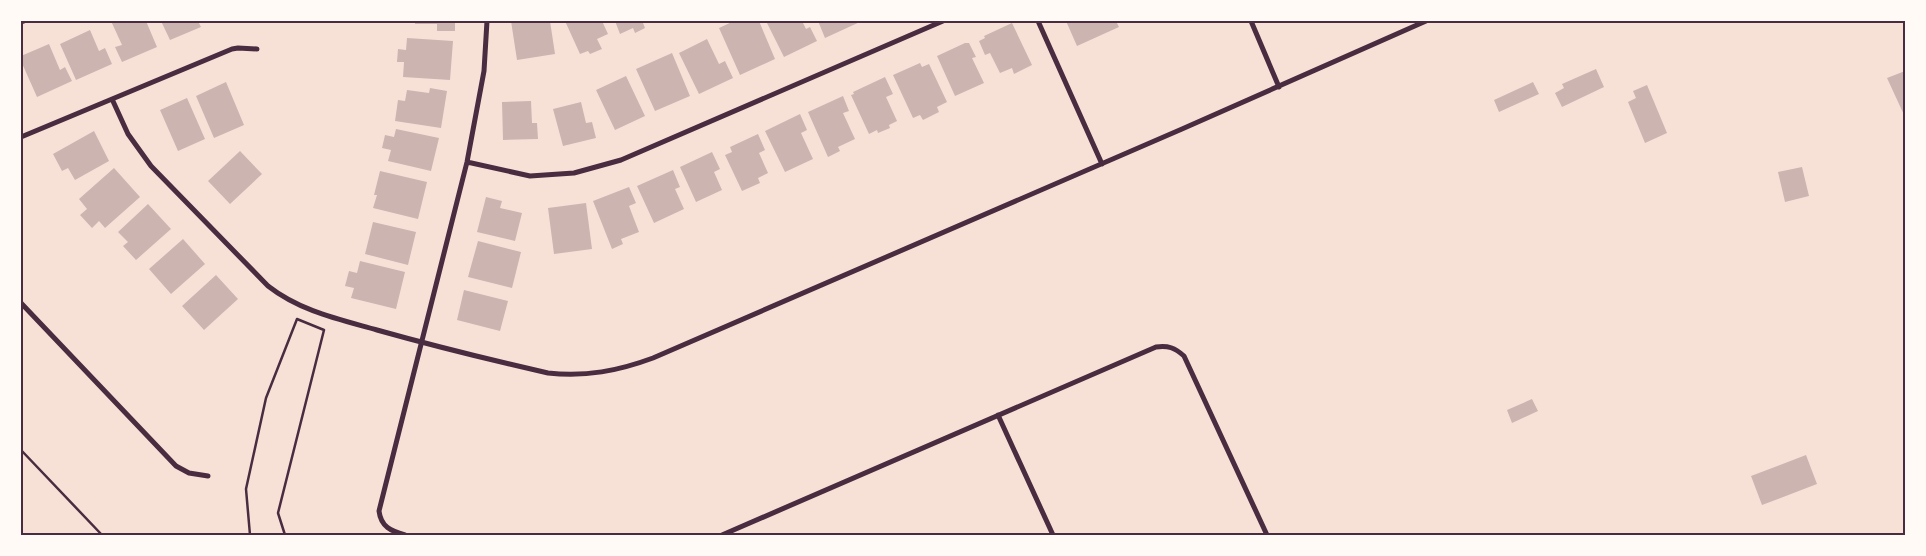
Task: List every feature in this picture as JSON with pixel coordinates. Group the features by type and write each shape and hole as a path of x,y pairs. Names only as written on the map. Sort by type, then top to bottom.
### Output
{"street":[{"path":"405,535 390,530 383,525 379,511 467,162 484,71 487,21"},
{"path":"467,162 530,176 574,172 621,160 942,21"},
{"path":"1038,21 1102,164"},
{"path":"1251,21 1279,86"},
{"path":"112,99 128,134 151,166 268,286 282,297 316,313 421,343 548,373 570,376 591,375 618,370 662,354 1102,164 1426,21"},
{"path":"21,137 232,50 238,48 257,49"},
{"path":"21,302 176,466 189,473 208,476"},
{"path":"722,535 1156,346 1172,347 1184,356 1267,535"},
{"path":"998,415 1053,535"}],"lane":[{"path":"21,23 26,21"}],"path":[{"path":"250,535 246,489 266,398 297,319 324,330 278,513 285,535"},
{"path":"21,450 102,535"}],"building":[{"path":"111,21 146,21 157,47 122,62 115,47 122,45"},
{"path":"161,21 198,21 201,27 170,40"},
{"path":"415,21 455,21 455,31 437,31 437,24 415,24"},
{"path":"511,21 550,21 555,54 517,60"},
{"path":"565,21 602,21 608,34 597,39 602,49 590,54 588,51 580,54"},
{"path":"615,21 646,21 643,23 645,28 635,33 633,28 620,34"},
{"path":"734,21 759,21 775,59 740,75 719,28"},
{"path":"766,21 802,21 806,29 810,27 817,41 784,57"},
{"path":"818,21 862,21 825,38"},
{"path":"1066,21 1116,21 1119,27 1077,46"},
{"path":"1012,23 1032,65 1014,74 1012,68 1000,73 990,53 985,55 979,41 985,38 984,36"},
{"path":"90,30 99,51 105,48 112,64 76,80 60,44"},
{"path":"407,38 453,41 450,80 403,77 404,62 397,62 398,49 406,50"},
{"path":"707,39 719,64 725,61 733,78 699,94 679,53"},
{"path":"965,43 969,43 976,57 972,58 984,83 955,96 937,56"},
{"path":"49,44 60,70 65,67 72,81 37,97 21,61 21,56"},
{"path":"672,53 690,96 655,111 636,69"},
{"path":"920,63 922,67 929,64 947,102 937,107 939,112 923,120 920,115 913,118 893,75"},
{"path":"1596,69 1604,87 1562,107 1555,93 1564,88 1562,84"},
{"path":"1905,71 1905,117 1887,78"},
{"path":"626,76 645,116 615,130 596,90"},
{"path":"885,77 893,94 886,97 897,121 889,125 890,128 878,133 877,130 869,134 851,95 854,94 853,92"},
{"path":"226,82 244,125 214,138 196,96"},
{"path":"1533,82 1539,94 1499,112 1494,100"},
{"path":"1647,85 1667,133 1645,143 1628,102 1636,98 1633,91"},
{"path":"430,88 447,91 441,128 395,121 398,100 405,101 407,90 429,93"},
{"path":"843,96 849,111 843,113 855,139 838,147 840,151 828,157 808,112"},
{"path":"187,98 205,139 178,151 160,110"},
{"path":"531,101 532,123 537,123 538,139 503,140 502,102"},
{"path":"581,102 586,123 592,122 596,138 563,146 553,109"},
{"path":"800,114 807,130 801,133 813,159 785,172 765,131"},
{"path":"396,129 439,138 431,171 388,161 391,150 382,148 385,135 394,137"},
{"path":"94,131 109,161 75,180 68,168 62,171 53,154"},
{"path":"758,134 765,150 759,153 768,173 758,178 760,183 742,191 725,155 732,152 730,147"},
{"path":"240,151 262,174 230,204 208,181"},
{"path":"712,152 720,169 714,172 722,190 696,202 680,167"},
{"path":"1802,167 1809,196 1785,202 1778,172"},
{"path":"114,168 140,197 105,228 99,221 92,228 80,215 87,209 79,199"},
{"path":"673,170 680,187 675,189 684,209 654,223 637,186"},
{"path":"380,171 427,182 418,219 373,208 377,195 374,195"},
{"path":"629,187 636,203 629,206 639,232 621,239 623,244 612,249 593,201"},
{"path":"486,197 502,201 500,208 522,213 515,241 477,232"},
{"path":"586,203 592,249 554,254 548,208"},
{"path":"148,204 171,229 136,260 123,246 128,242 118,232"},
{"path":"373,222 416,232 408,265 365,254"},
{"path":"183,239 205,264 171,294 149,269"},
{"path":"478,241 521,252 512,288 468,277"},
{"path":"360,261 405,272 396,309 351,298 354,288 345,286 349,271 357,273"},
{"path":"216,275 238,299 204,330 182,306"},
{"path":"464,290 508,301 500,331 457,320"},
{"path":"1532,399 1538,411 1512,423 1507,410"},
{"path":"1806,455 1817,484 1762,505 1751,476"}]}
